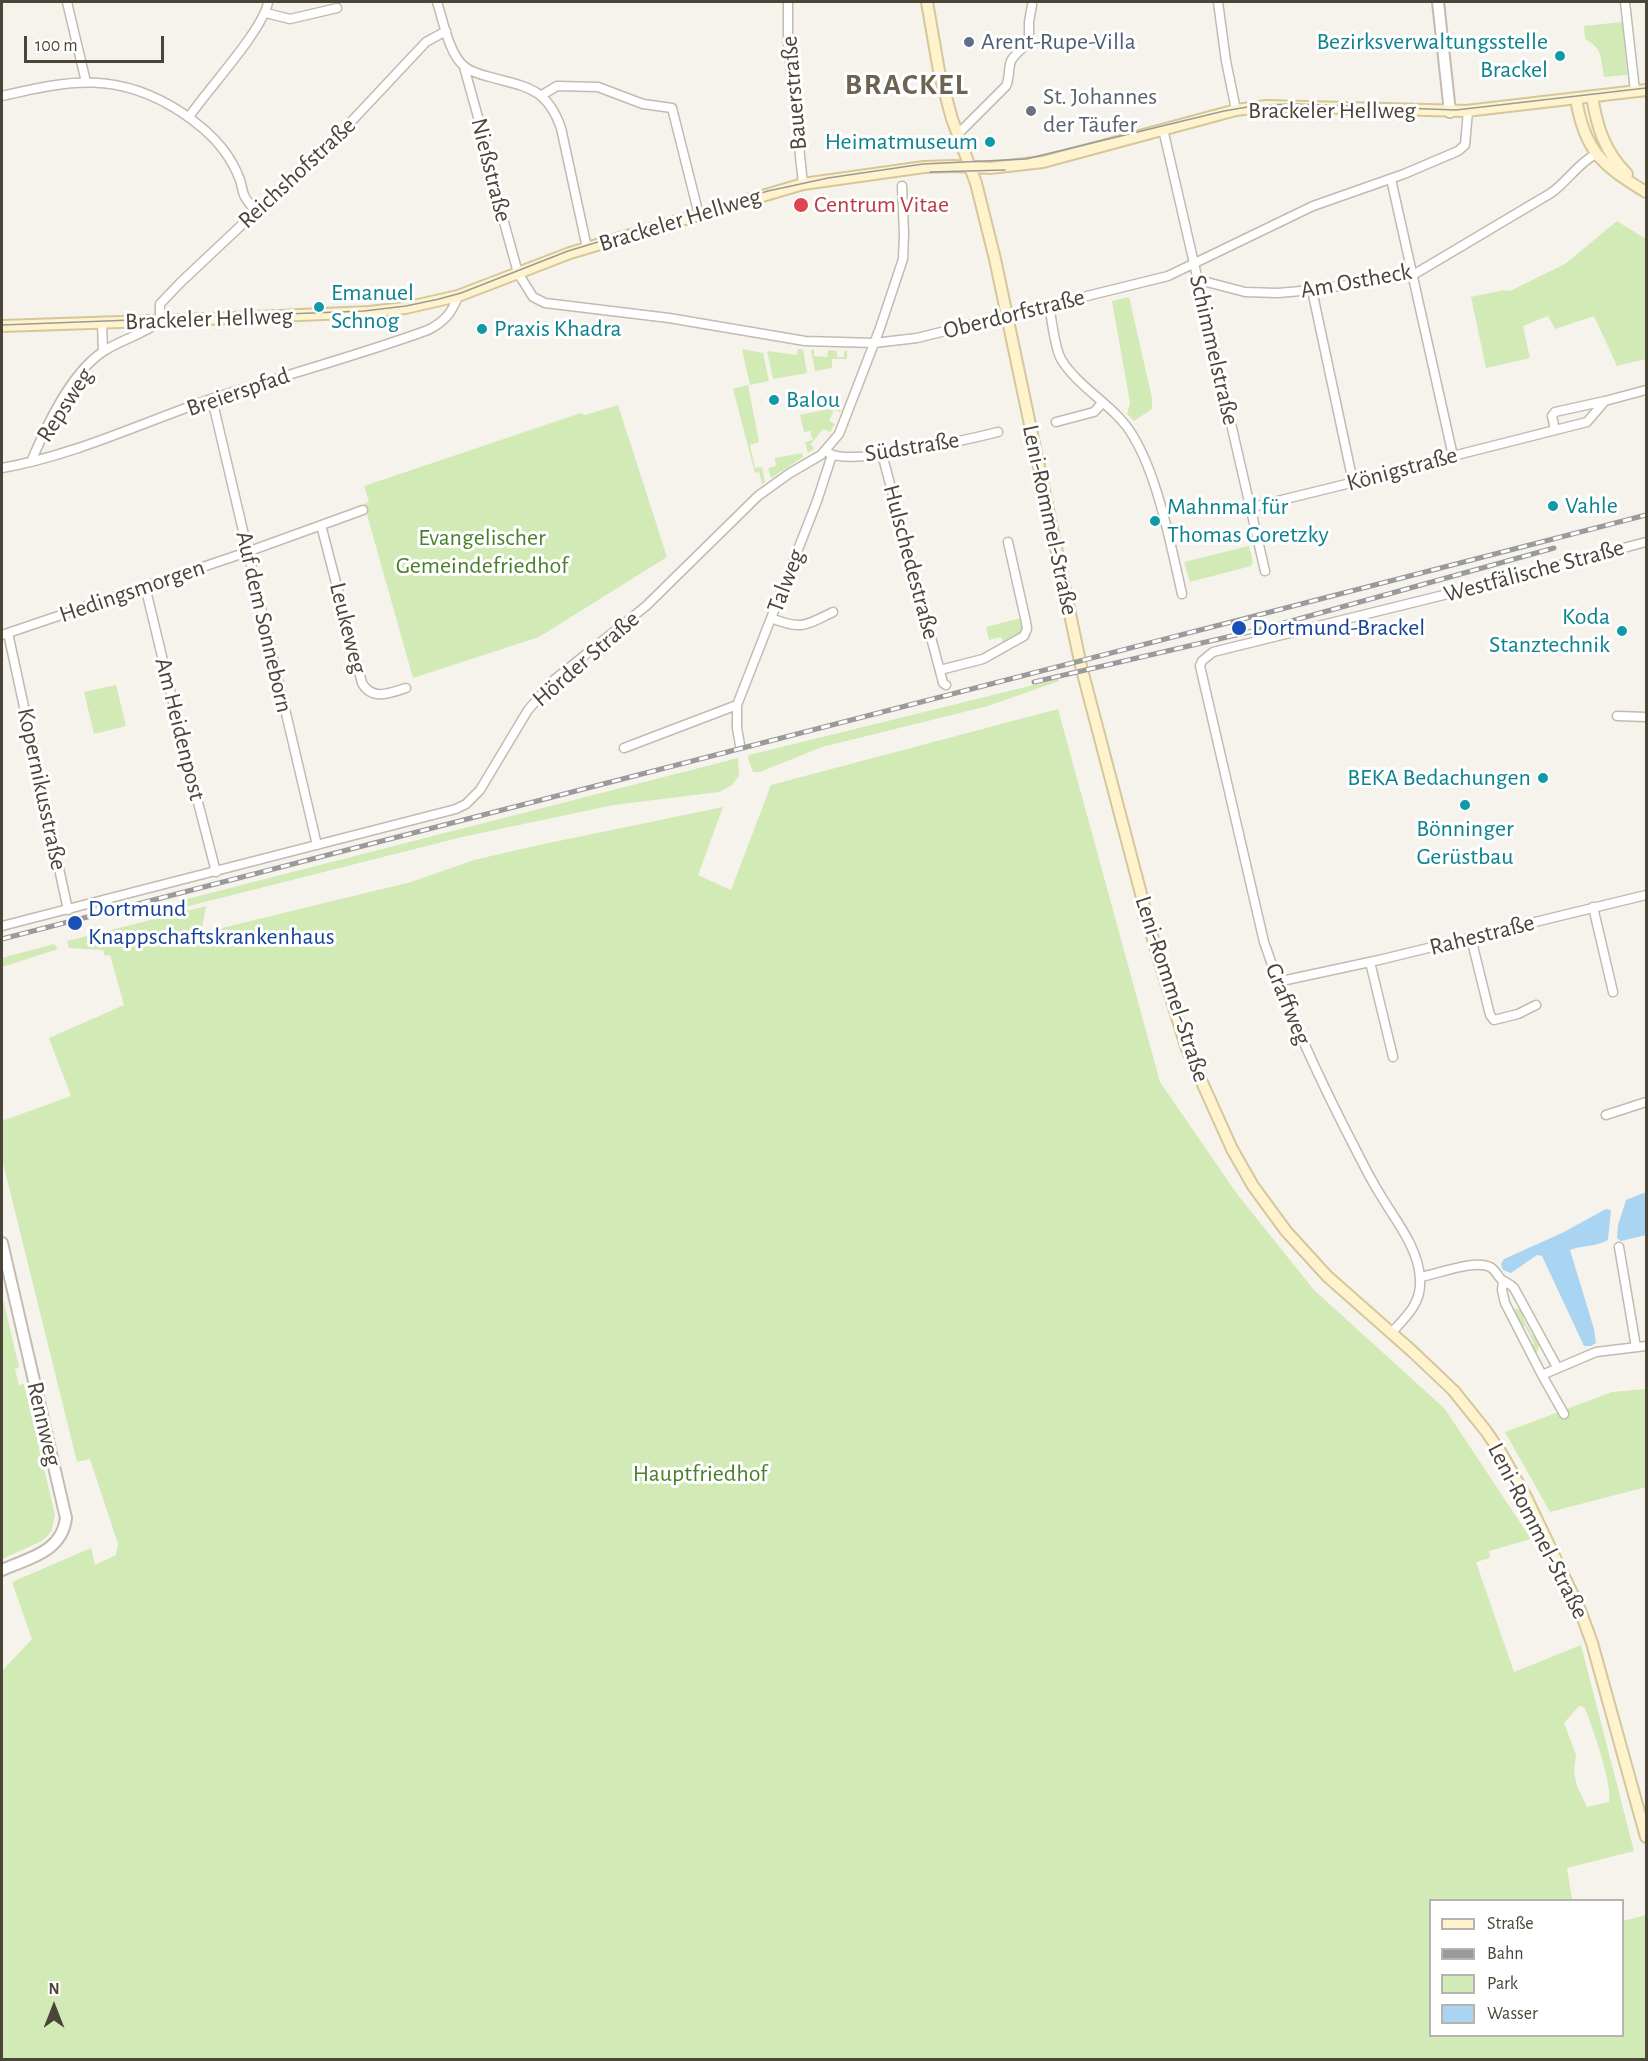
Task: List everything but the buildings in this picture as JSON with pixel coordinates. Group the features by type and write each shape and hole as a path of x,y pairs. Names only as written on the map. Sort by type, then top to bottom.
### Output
{"main road":[{"name":"Leni-Rommel-Straße","path":"927,2 939,71 978,190 1007,315 1081,666 1155,947 1186,1049 1232,1149 1253,1186 1286,1231 1313,1262 1438,1375 1470,1410 1501,1453 1526,1497 1563,1573 1592,1643 1647,1837"},
{"name":"Brackeler Hellweg","path":"2,326 387,311 429,304 458,296 587,248 803,184 924,167 1003,167 1042,162 1236,110 1278,106 1450,112 1647,90"},
{"path":"1592,96 1599,129 1606,148 1615,162 1645,191"},
{"path":"1575,98 1592,156 1645,191"}],"street":[{"path":"67,2 86,82"},
{"path":"189,117 266,13 268,2"},
{"name":"Nießstraße","path":"437,2 457,58 464,67 518,273"},
{"name":"Bauerstraße","path":"788,2 788,42 803,184"},
{"path":"1218,2 1226,61 1236,110"},
{"path":"1438,2 1450,112"},
{"path":"1625,2 1635,92"},
{"path":"958,134 1006,86 1009,80 1010,63 1016,53 1029,41 1032,5"},
{"path":"266,13 290,19 338,8"},
{"name":"Reichshofstraße","path":"160,321 160,304 181,282 349,124 426,42 446,31"},
{"path":"464,67 480,74 526,86 542,95 555,112 561,128 587,248"},
{"path":"2,96 53,84 86,82 121,86 146,93 189,117 210,134 222,148 240,178 244,196 256,212"},
{"path":"542,95 557,86 598,87 643,104 672,108 699,214"},
{"name":"Oberdorfstraße","path":"518,273 533,297 545,303 669,318 805,341 874,343 917,338 1159,279 1185,269 1195,261 1313,206 1441,159 1465,145 1468,111"},
{"name":"Schimmelstraße","path":"1163,129 1265,571"},
{"name":"Am Ostheck","path":"1199,280 1245,292 1278,293 1413,275 1551,193 1592,156"},
{"path":"1391,179 1454,456"},
{"name":"Hörder Straße","path":"2,927 456,809 466,804 480,790 528,710 555,679 646,606 758,496 829,453 839,434 874,343 903,259 902,186"},
{"path":"1312,290 1353,482"},
{"name":"Breierspfad","path":"2,468 82,447 212,399 428,330 439,325 450,314 458,296"},
{"path":"1049,305 1060,357 1079,381 1132,433 1146,463 1162,514 1182,594"},
{"name":"Repsweg","path":"31,462 49,422 86,368 103,351 146,332 160,321"},
{"name":"Repsweg","path":"102,323 103,351"},
{"path":"1555,430 1552,416 1555,412 1647,390"},
{"name":"Auf dem Sonneborn","path":"212,399 317,845"},
{"name":"Königstraße","path":"1249,508 1587,422 1605,401"},
{"path":"1056,422 1094,412 1102,403"},
{"name":"Südstraße","path":"829,453 845,457 882,454 998,432"},
{"name":"Talweg","path":"740,745 737,705 817,501 829,453"},
{"name":"Hulschedestraße","path":"882,454 943,683 946,685"},
{"name":"Hedingsmorgen","path":"5,634 363,510"},
{"name":"Leukeweg","path":"321,525 365,689 377,695 406,688"},
{"name":"Hulschedestraße","path":"940,670 983,659 1024,636 1027,629 1026,622 1008,542"},
{"name":"Westfälische Straße","path":"1213,652 1647,542"},
{"name":"Am Heidenpost","path":"145,586 216,872"},
{"path":"771,618 792,626 814,621 833,612"},
{"name":"Kopernikusstraße","path":"5,634 68,910"},
{"name":"Graffweg","path":"1213,652 1202,661 1200,671 1264,942 1277,982 1350,1138 1415,1255 1420,1277 1416,1304 1407,1318 1391,1333"},
{"path":"624,748 737,705"},
{"path":"1617,716 1647,717"},
{"name":"Rahestraße","path":"1277,982 1370,962 1647,895"},
{"path":"1593,907 1613,992"},
{"path":"1471,938 1490,1015 1494,1020 1518,1014 1536,1005"},
{"path":"1370,962 1393,1057"},
{"path":"1606,1115 1647,1102"},
{"name":"Rennweg","path":"2,1244 66,1518 62,1534 55,1545 2,1570"},
{"path":"1619,1247 1636,1347"},
{"path":"1420,1277 1478,1264 1492,1268 1503,1281 1514,1288 1557,1368"},
{"path":"1503,1281 1502,1290 1505,1303 1564,1414"},
{"path":"1542,1375 1596,1352 1647,1346"}],"green space":[{"path":"1622,22 1627,75 1604,77 1600,55 1595,46 1585,39 1584,26"},
{"path":"1617,221 1646,239 1646,359 1617,366 1594,316 1555,329 1548,316 1523,326 1530,358 1486,368 1471,297 1504,290 1510,291 1565,264"},
{"path":"1129,297 1152,398 1152,409 1134,421 1127,414 1130,403 1112,301"},
{"path":"742,349 763,353 769,381 750,385"},
{"path":"798,349 803,349 807,373 773,379 767,351 797,355"},
{"path":"811,350 814,350 814,356 827,357 828,350 837,351 837,357 844,357 844,351 847,351 847,359 832,359 832,368 815,371"},
{"path":"748,385 759,442 750,445 755,468 762,467 765,482 762,484 759,472 755,473 733,389"},
{"name":"Evangelischer Gemeindefriedhof","path":"618,405 667,557 539,637 413,678 364,504 369,502 364,486 581,413 585,415"},
{"path":"842,406 840,412 834,410 829,421 835,424 830,432 823,429 811,444 814,449 808,453 805,442 813,440 810,431 804,432 800,415"},
{"path":"802,453 803,457 771,478 768,468 776,466 775,458"},
{"path":"1249,546 1253,562 1251,566 1190,582 1184,562"},
{"path":"1021,618 1020,634 1003,643 1001,637 989,640 986,627"},
{"path":"1058,679 1059,681 988,706 822,747 760,772 753,772 748,758 749,755"},
{"path":"116,685 126,726 94,734 84,692"},
{"name":"Hauptfriedhof","path":"1058,709 1160,1082 1237,1194 1314,1290 1445,1409 1531,1539 1489,1551 1490,1558 1476,1562 1514,1672 1581,1645 1634,1851 1567,1868 1572,1899 1429,1899 1429,2037 1624,2037 1624,1921 1646,1915 1646,2059 2,2059 2,1671 32,1639 12,1582 91,1548 95,1565 116,1555 118,1544 90,1459 77,1462 2,1159 2,1121 71,1096 49,1038 124,1005 110,955 105,956 103,950 69,948 67,941 206,906 201,933 411,882 474,860 723,807 698,875 731,890 771,785","holes":["1579,1706 1584,1707 1592,1726 1610,1795 1609,1802 1587,1807 1577,1786 1574,1772 1576,1755 1564,1723"]},
{"path":"738,758 739,776 732,785 719,792 614,805 462,837 185,907 179,901"},
{"path":"54,944 58,949 2,967 2,958"},
{"path":"2,1295 19,1367 15,1369 19,1385 24,1384 55,1515 51,1532 42,1541 2,1559"},
{"path":"1518,1306 1521,1306 1526,1316 1523,1318 1532,1335 1535,1334 1540,1343 1536,1356 1531,1346 1534,1344 1525,1326 1521,1327 1512,1309 1519,1309"},
{"path":"1646,1389 1646,1487 1550,1512 1505,1432 1612,1392"}],"water":[{"path":"1646,1192 1646,1235 1621,1241 1617,1238 1618,1225 1626,1200"},
{"path":"1606,1209 1611,1210 1608,1240 1570,1250 1594,1329 1596,1343 1584,1346 1542,1256 1537,1255 1511,1273 1503,1270 1501,1264 1504,1259 1562,1233"}],"tram line":[{"path":"2,325 364,311 406,306 461,293 568,251 768,191 828,178 923,164 1026,159 1224,111 1259,105 1295,104 1456,110 1646,88"},
{"path":"930,172 1005,170"}],"railway":[{"path":"2,939 1646,515"},
{"path":"1034,682 1266,628 1554,548"}],"place":[{"name":"Arent-Rupe-Villa","path":"969,42"},
{"name":"Bezirksverwaltungsstelle Brackel","path":"1560,56"},
{"name":"St. Johannes der Täufer","path":"1031,111"},
{"name":"Heimatmuseum","path":"990,142"},
{"name":"Centrum Vitae","path":"801,205"},
{"name":"Emanuel Schnog","path":"319,307"},
{"name":"Praxis Khadra","path":"482,329"},
{"name":"Balou","path":"774,400"},
{"name":"Vahle","path":"1553,506"},
{"name":"Mahnmal für Thomas Goretzky","path":"1155,521"},
{"name":"Dortmund-Brackel","path":"1239,628"},
{"name":"Koda Stanztechnik","path":"1622,631"},
{"name":"BEKA Bedachungen","path":"1543,778"},
{"name":"Bönninger Gerüstbau","path":"1465,805"},
{"name":"Dortmund Knappschaftskrankenhaus","path":"75,923"}],"district":[{"name":"BRACKEL","path":"907,85"}]}
